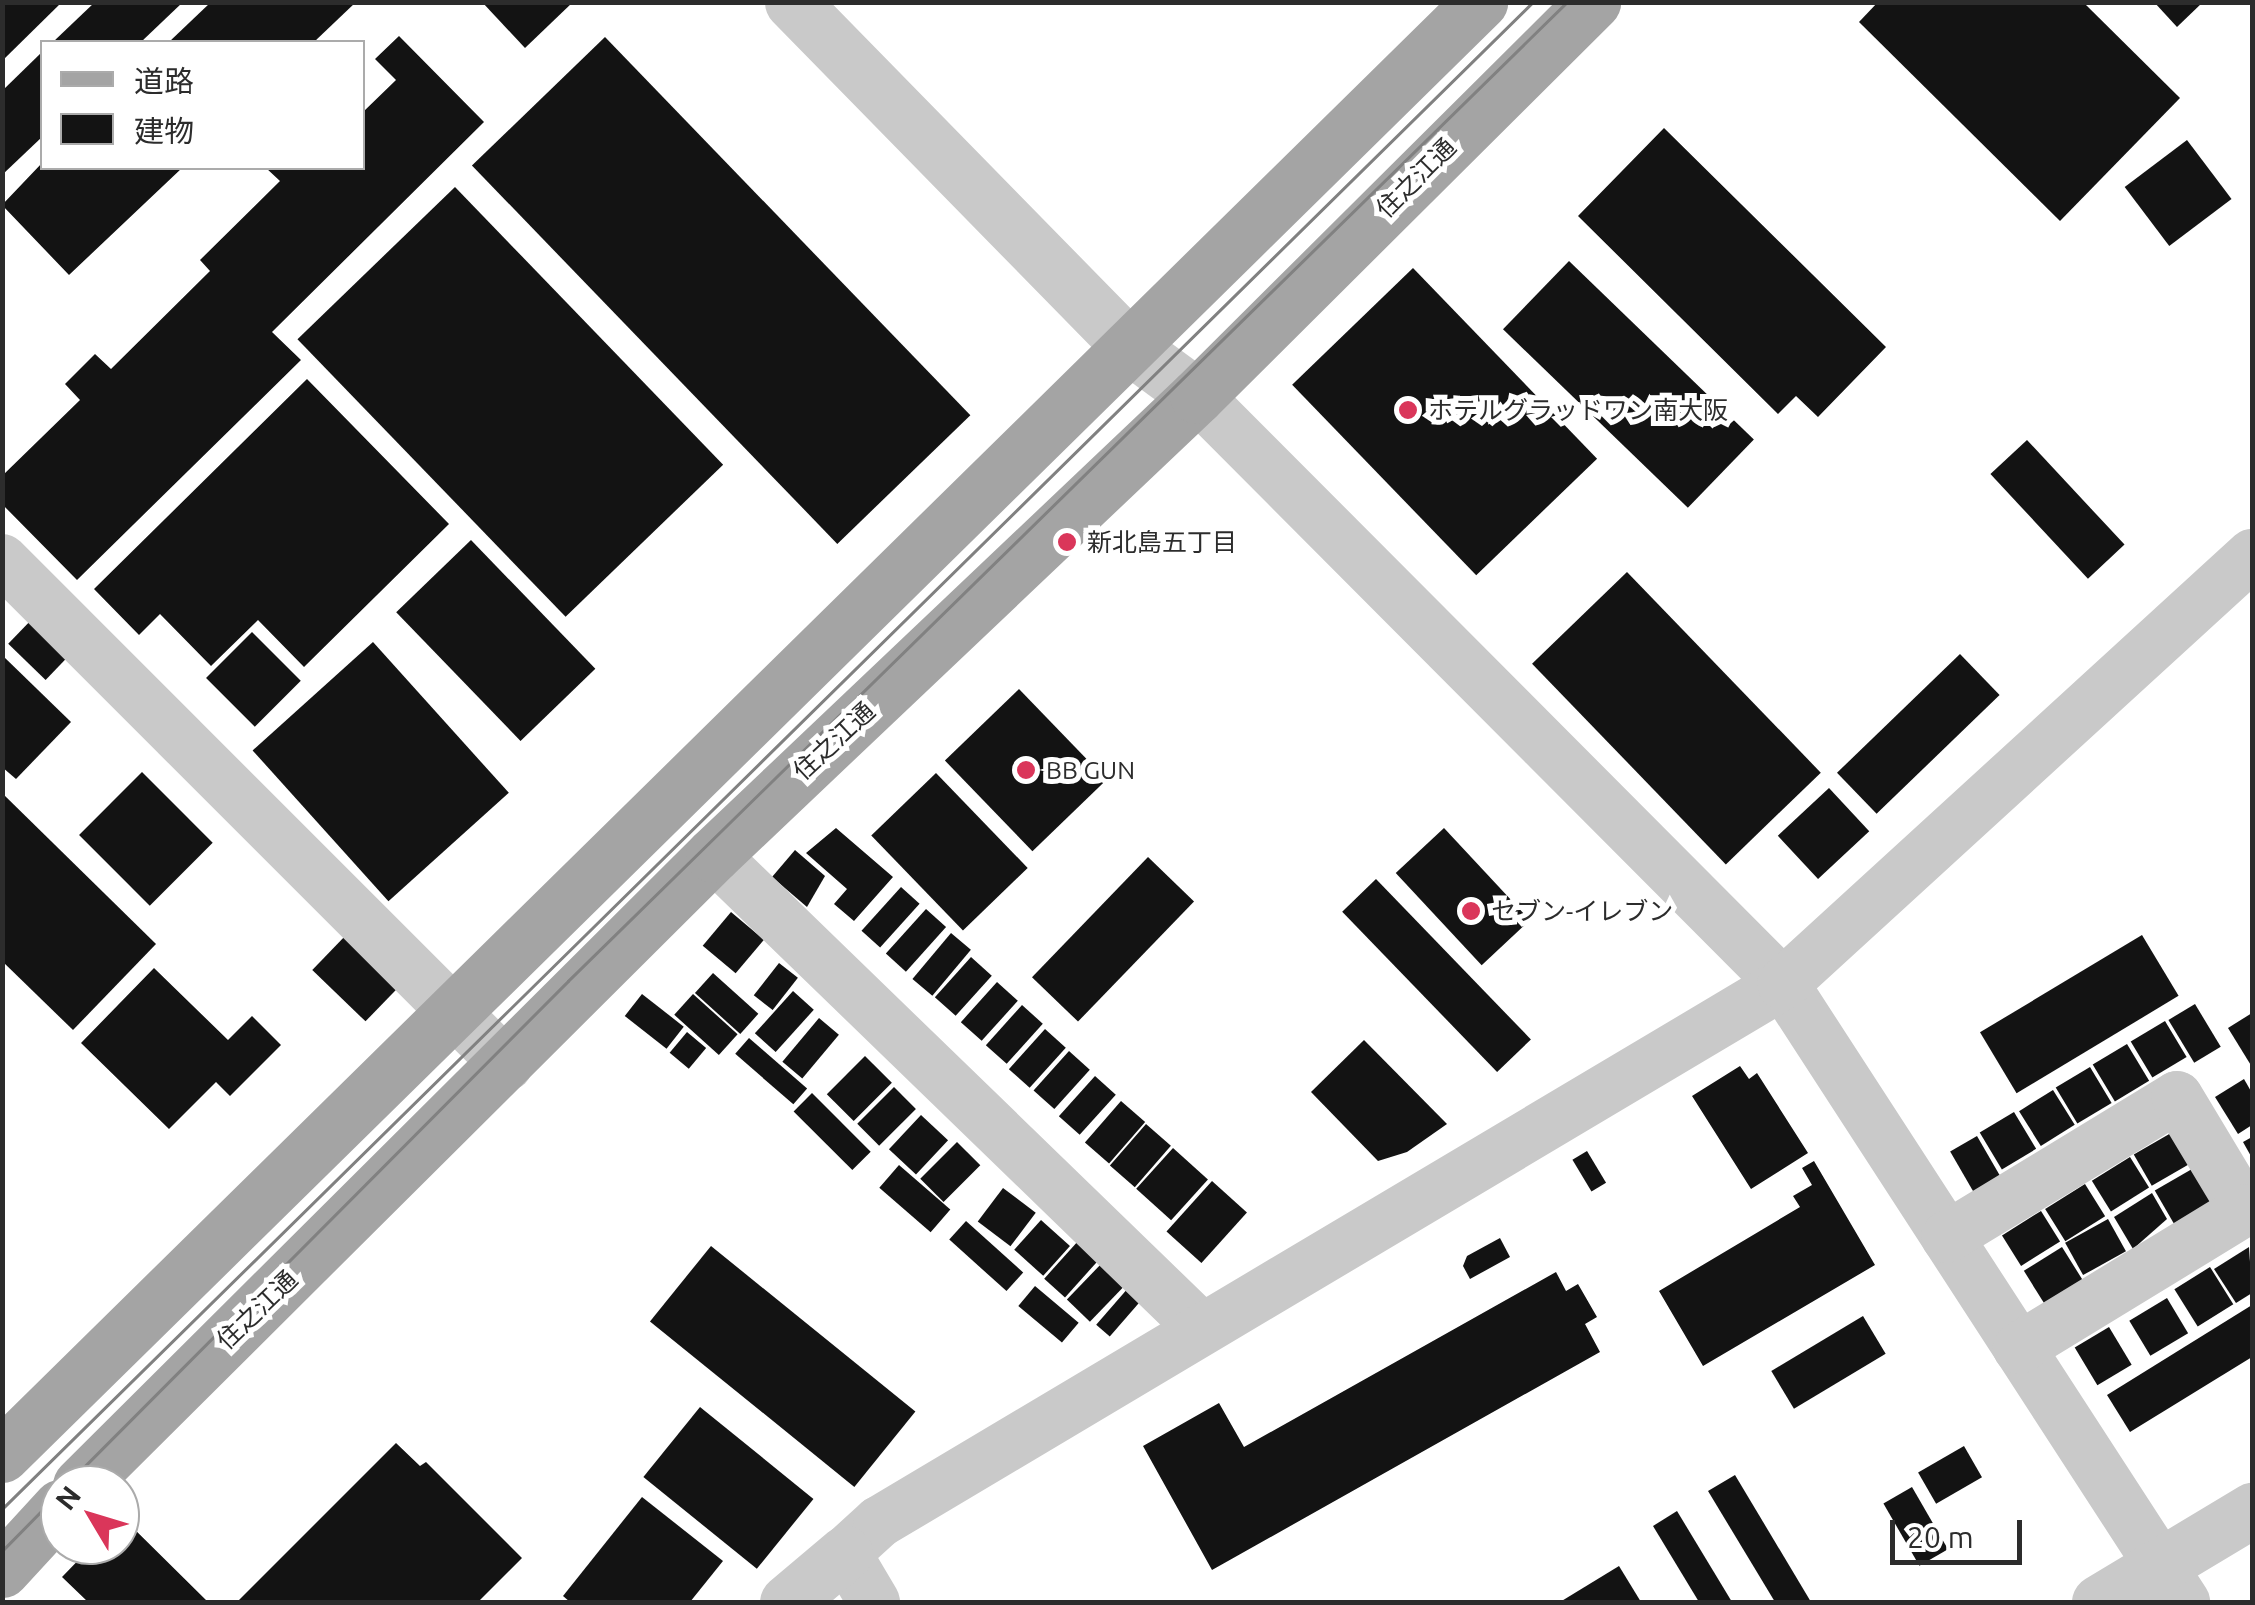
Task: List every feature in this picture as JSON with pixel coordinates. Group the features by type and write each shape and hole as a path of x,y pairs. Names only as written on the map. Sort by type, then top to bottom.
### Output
{"main road":[{"path":"2,1455 1480,2"},
{"name":"住之江通","path":"100,1465 506,1066 714,855 1198,396 1593,2"},
{"path":"2,1570 40,1529"}],"street":[{"path":"792,2 1130,347 1198,396 1782,984 2172,1584"},
{"path":"788,1602 879,1522 1199,1326 1782,984 2252,555"},
{"path":"2,560 455,1007 506,1066"},
{"path":"714,855 1199,1326"},
{"path":"1947,1238 2177,1097 2245,1210 2019,1348"},
{"path":"2099,1602 2172,1584 2252,1510"},
{"path":"844,1553 874,1602"}],"building":[{"path":"2,2 62,2 2,61"},
{"path":"95,2 183,2 143,40 55,40"},
{"path":"211,2 356,2 316,40 171,40"},
{"path":"482,2 573,2 525,48"},
{"path":"1878,2 2083,2 2180,98 2060,221 1859,22"},
{"path":"2154,2 2203,2 2177,27"},
{"path":"399,36 484,122 272,332 301,360 77,580 2,504 2,476 80,400 65,384 95,354 111,369 210,271 200,260 280,181 268,170 365,170 365,110 396,80 375,59"},
{"path":"605,37 970,415 837,544 472,166"},
{"path":"40,54 40,139 2,175 2,91"},
{"path":"1664,128 1886,347 1818,417 1796,396 1778,414 1578,216"},
{"path":"2187,140 2232,199 2169,246 2125,187"},
{"path":"40,165 40,170 180,170 69,275 2,205"},
{"path":"455,187 723,465 566,617 297,339"},
{"path":"1569,261 1754,440 1688,508 1503,329"},
{"path":"1413,268 1597,459 1476,575 1292,385"},
{"path":"307,379 449,524 304,667 258,620 211,666 160,614 139,635 94,589"},
{"path":"2027,440 2125,545 2088,579 1990,474"},
{"path":"471,540 595,669 521,741 396,612"},
{"path":"1627,572 1821,773 1726,864 1532,664"},
{"path":"36,615 73,651 46,680 8,644"},
{"path":"252,632 301,681 255,727 206,678"},
{"path":"373,642 509,793 388,901 253,750"},
{"path":"1960,654 2000,695 1877,814 1837,773"},
{"path":"2,655 71,722 16,779 2,767"},
{"name":"BB GUN","path":"1019,689 1107,780 1032,851 945,761"},
{"path":"142,772 213,843 150,906 79,835"},
{"path":"936,773 1028,868 963,930 871,836"},
{"path":"1829,788 1869,831 1818,879 1778,836"},
{"path":"2,793 156,944 73,1030 2,961"},
{"path":"836,828 893,877 854,921 834,904 847,889 806,853"},
{"path":"1444,828 1530,920 1482,965 1396,873"},
{"path":"795,850 825,876 807,907 772,877"},
{"path":"1148,857 1194,901 1078,1022 1032,977"},
{"path":"1376,879 1531,1039 1497,1072 1342,912"},
{"path":"901,887 920,904 880,948 862,931"},
{"path":"926,909 946,927 906,972 886,954"},
{"path":"731,912 764,940 736,973 703,946"},
{"path":"951,933 971,950 932,996 912,979"},
{"path":"347,934 400,985 365,1021 312,970"},
{"path":"2142,935 2179,996 2017,1093 1980,1032"},
{"path":"971,957 992,976 956,1016 935,997"},
{"path":"779,963 798,978 773,1010 754,995"},
{"path":"154,968 228,1040 252,1016 281,1045 230,1096 216,1082 169,1129 81,1043"},
{"path":"713,973 758,1014 740,1034 695,993"},
{"path":"997,982 1018,1001 982,1041 961,1022"},
{"path":"793,991 814,1010 776,1052 755,1033"},
{"path":"642,994 684,1027 667,1049 625,1016"},
{"path":"693,994 738,1034 719,1055 674,1015"},
{"path":"2195,1004 2221,1047 2194,1063 2168,1020"},
{"path":"1022,1005 1043,1024 1007,1064 986,1045"},
{"path":"2252,1013 2252,1067 2228,1028"},
{"path":"819,1018 839,1035 802,1078 782,1062"},
{"path":"2165,1021 2187,1057 2152,1078 2131,1042"},
{"path":"1045,1029 1066,1048 1030,1088 1009,1069"},
{"path":"687,1032 706,1048 689,1069 670,1053"},
{"path":"749,1038 807,1089 793,1104 735,1054"},
{"path":"1364,1040 1447,1124 1407,1152 1378,1161 1311,1092"},
{"path":"2127,1044 2149,1081 2115,1101 2093,1065"},
{"path":"1069,1051 1090,1070 1054,1109 1034,1090"},
{"path":"865,1056 892,1083 854,1121 827,1094"},
{"path":"1740,1066 1749,1079 1757,1073 1808,1153 1751,1189 1692,1096"},
{"path":"2090,1067 2112,1103 2077,1124 2056,1088"},
{"path":"1095,1076 1116,1095 1080,1135 1059,1116"},
{"path":"2244,1079 2252,1093 2252,1125 2238,1134 2215,1097"},
{"path":"894,1087 916,1109 879,1146 857,1124"},
{"path":"2053,1090 2075,1125 2041,1146 2019,1111"},
{"path":"812,1093 871,1152 852,1170 794,1111"},
{"path":"1121,1101 1145,1122 1109,1164 1085,1143"},
{"path":"2014,1112 2036,1149 2002,1169 1980,1133"},
{"path":"921,1115 948,1140 916,1175 889,1149"},
{"path":"1146,1124 1171,1146 1135,1187 1110,1166"},
{"path":"2171,1133 2189,1164 2152,1186 2134,1154"},
{"path":"1977,1136 2002,1179 1975,1195 1950,1152"},
{"path":"2252,1137 2252,1158 2243,1142"},
{"path":"957,1142 980,1165 944,1202 920,1179"},
{"path":"1173,1148 1208,1179 1171,1220 1136,1189"},
{"path":"1587,1151 1606,1183 1591,1191 1572,1160"},
{"path":"2130,1157 2149,1188 2111,1211 2092,1181"},
{"path":"1814,1161 1875,1265 1703,1366 1659,1291 1800,1207 1793,1196 1812,1185 1802,1168"},
{"path":"899,1165 950,1210 931,1232 879,1188"},
{"path":"2192,1169 2212,1203 2174,1224 2155,1190"},
{"path":"1212,1181 1247,1212 1201,1263 1166,1232"},
{"path":"2085,1184 2105,1216 2065,1241 2045,1209"},
{"path":"1003,1188 1036,1213 1010,1246 978,1222"},
{"path":"2152,1193 2167,1219 2133,1249 2114,1217"},
{"path":"2041,1211 2060,1242 2021,1266 2002,1235"},
{"path":"2108,1219 2126,1251 2083,1275 2065,1243"},
{"path":"1041,1220 1070,1246 1043,1276 1014,1250"},
{"path":"966,1221 1023,1273 1006,1291 949,1240"},
{"path":"1500,1238 1510,1257 1470,1279 1463,1266 1467,1256"},
{"path":"1079,1240 1100,1259 1065,1297 1044,1279"},
{"path":"711,1246 915,1412 854,1487 650,1321"},
{"path":"2062,1247 2084,1282 2046,1306 2024,1271"},
{"path":"2249,1247 2252,1293 2236,1303 2214,1269"},
{"path":"1103,1262 1126,1284 1090,1322 1067,1299"},
{"path":"2210,1267 2233,1304 2198,1327 2174,1289"},
{"path":"1556,1272 1566,1291 1578,1284 1597,1317 1585,1324 1600,1352 1212,1570 1143,1446 1219,1403 1244,1447"},
{"path":"1035,1286 1079,1323 1062,1343 1018,1306"},
{"path":"1129,1287 1143,1299 1110,1337 1096,1325"},
{"path":"2167,1298 2188,1333 2150,1356 2129,1321"},
{"path":"2252,1305 2252,1357 2130,1432 2107,1395"},
{"path":"1863,1316 1886,1354 1794,1409 1771,1371"},
{"path":"2109,1327 2132,1365 2097,1385 2075,1348"},
{"path":"700,1407 813,1499 757,1569 643,1477"},
{"path":"396,1443 420,1466 426,1462 522,1558 478,1602 237,1602"},
{"path":"1964,1446 1982,1477 1936,1504 1918,1472"},
{"path":"1735,1475 1811,1602 1775,1602 1708,1491"},
{"path":"1912,1487 1948,1549 1919,1566 1883,1504"},
{"path":"642,1497 723,1561 690,1602 570,1602 563,1596"},
{"path":"1677,1511 1732,1602 1699,1602 1653,1526"},
{"path":"140,1535 208,1602 88,1602 62,1577 74,1565 140,1565"},
{"path":"1619,1566 1641,1602 1560,1602"}],"tram line":[{"path":"2,1509 1533,2"},
{"path":"86,1465 568,981 1567,2"},
{"path":"2,1551 40,1512"}],"place":[{"name":"ホテルグラッドワン南大阪","path":"1408,410"},
{"name":"新北島五丁目","path":"1067,542"},
{"name":"BB GUN","path":"1026,770"},
{"name":"セブン-イレブン","path":"1471,911"}]}
